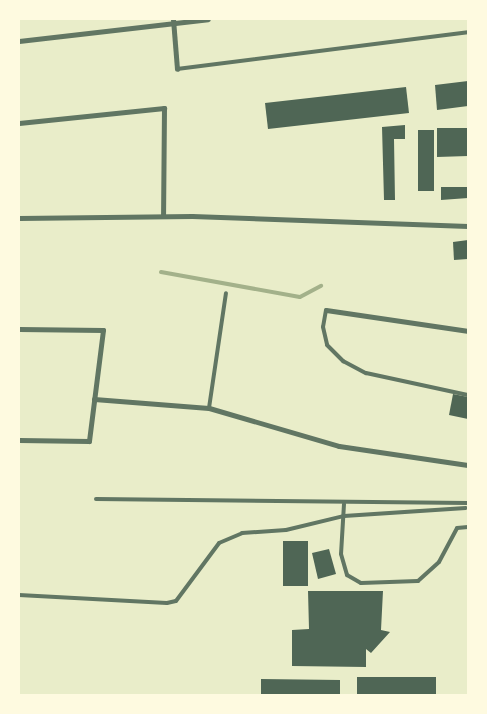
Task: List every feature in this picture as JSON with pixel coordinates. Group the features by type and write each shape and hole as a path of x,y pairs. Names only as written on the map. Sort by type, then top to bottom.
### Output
{"street":[{"path":"19,41 173,21 208,19"},
{"path":"173,21 177,68"},
{"path":"19,123 164,108 163,216"},
{"path":"19,218 163,216 468,226"},
{"path":"326,310 468,331"},
{"path":"19,329 102,330 89,441 19,440"},
{"path":"94,399 209,408 339,446 468,465"}],"lane":[{"path":"177,68 468,32"},
{"path":"209,408 226,293"},
{"path":"326,310 323,326 327,346 343,361 366,373 468,395"},
{"path":"96,499 467,506"},
{"path":"344,504 341,554 347,575 361,583 418,581 439,562 457,528 468,526"},
{"path":"19,595 167,604 176,601 219,543 242,533 286,530 344,516 467,506"}],"building":[{"path":"468,81 468,106 437,110 435,85"},
{"path":"406,87 409,113 268,129 265,103"},
{"path":"405,125 405,139 394,139 395,200 384,200 382,127"},
{"path":"437,128 468,128 468,156 437,157"},
{"path":"418,130 434,130 434,191 418,191"},
{"path":"441,187 468,187 468,198 441,200"},
{"path":"468,240 468,259 454,260 453,242"},
{"path":"453,394 468,397 468,419 449,415"},
{"path":"283,541 308,541 308,586 283,586"},
{"path":"329,549 336,574 318,579 312,553"},
{"path":"308,591 383,591 381,630 390,632 371,653 366,649 366,667 292,666 292,630 309,629"},
{"path":"357,677 436,677 436,695 357,695"},
{"path":"261,679 340,680 340,695 261,695"}],"waterway":[{"path":"161,272 300,297 321,286"}]}
